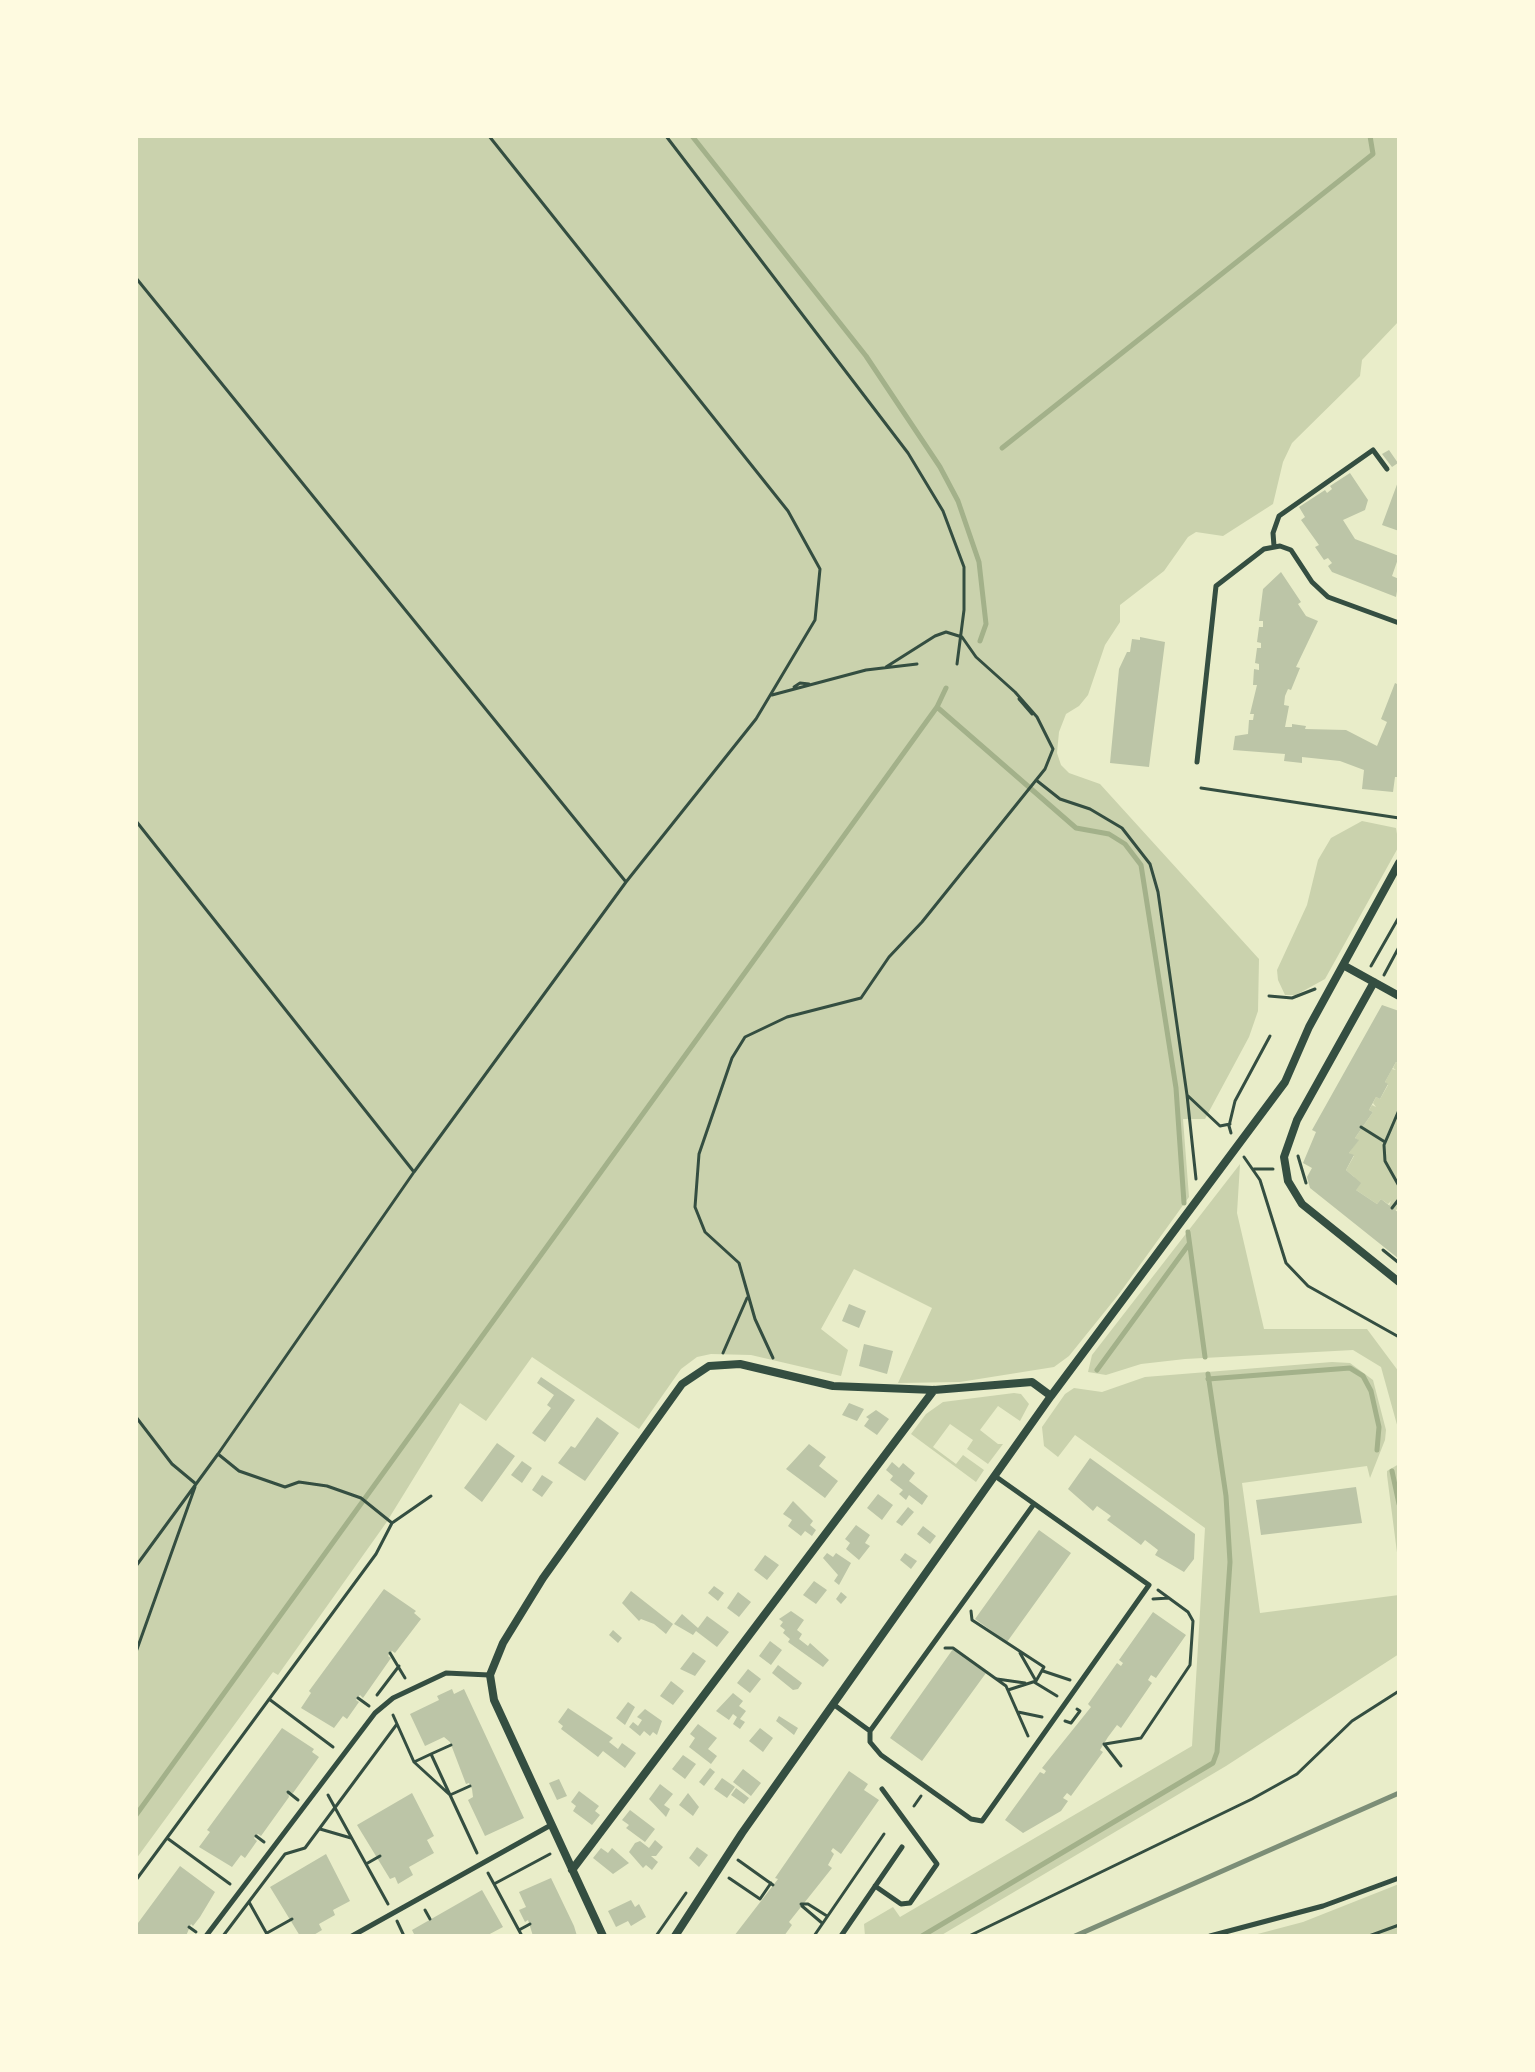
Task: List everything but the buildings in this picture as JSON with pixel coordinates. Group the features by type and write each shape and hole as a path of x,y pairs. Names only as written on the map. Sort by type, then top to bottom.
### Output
{"street":[{"path":"675,1936 742,1833 1051,1396 1285,1082 1330,988 1399,863"},
{"path":"1343,965 1399,996"},
{"path":"1376,984 1297,1120 1284,1157 1285,1169 1302,1204 1399,1282"},
{"path":"603,1936 494,1700 490,1675 503,1643 543,1578 682,1384 694,1374 718,1364 740,1364 833,1386 934,1390 1032,1382 1051,1396"},
{"path":"572,1870 934,1390"}],"lane":[{"path":"1274,546 1273,533 1279,516 1373,450 1387,469"},
{"path":"1197,762 1216,586 1264,549 1274,546 1291,550 1312,582 1328,597 1399,623"},
{"path":"994,1476 1034,1504 1149,1585 985,1818 979,1822 881,1755 870,1742 870,1731 1034,1504"},
{"path":"206,1936 375,1713 393,1698 446,1673 490,1675"},
{"path":"832,1704 870,1731"},
{"path":"875,1886 901,1904 910,1903 937,1864 882,1789"},
{"path":"352,1936 551,1825"},
{"path":"841,1936 902,1847"},
{"path":"1210,1936 1323,1906 1399,1878"}],"path":[{"path":"136,1566 218,1454 414,1172 626,882 772,695 815,620 820,569 788,511 489,136"},
{"path":"666,136 846,369 908,453 943,511 964,567 962,637 957,664"},
{"path":"136,278 626,882"},
{"path":"784,1375 768,1350 739,1263 705,1232 695,1207 699,1154 732,1058 745,1037 787,1017 861,998 889,957 922,922 1035,781 1053,749 1037,717 976,657 962,637 946,632 935,636 886,667"},
{"path":"772,695 792,690 800,683 812,684 886,667 917,664"},
{"path":"1035,781 1060,799 1090,809 1122,828 1150,864 1158,892 1187,1095 1198,1201"},
{"path":"1201,788 1399,818"},
{"path":"136,821 414,1172"},
{"path":"1376,984 1399,947"},
{"path":"1269,996 1292,998 1319,988 1330,988"},
{"path":"1270,1036 1235,1101 1230,1124 1236,1149 1254,1169 1286,1263 1308,1286 1399,1337"},
{"path":"1187,1095 1220,1126 1230,1124"},
{"path":"1399,1111 1385,1142 1385,1161 1399,1186"},
{"path":"1361,1127 1385,1142"},
{"path":"1298,1152 1307,1189"},
{"path":"1254,1169 1285,1169"},
{"path":"1392,1208 1399,1199"},
{"path":"1376,1245 1399,1263"},
{"path":"718,1364 748,1296"},
{"path":"136,1417 172,1464 196,1484"},
{"path":"218,1454 239,1471 285,1487 299,1482 327,1486 361,1498 392,1523"},
{"path":"136,1652 196,1484"},
{"path":"136,1880 376,1554 392,1523 431,1496"},
{"path":"1121,1766 1104,1744 1141,1738 1190,1665 1193,1621 1188,1612 1149,1585"},
{"path":"963,1603 970,1608 972,1620 1044,1667 1036,1681 1008,1690"},
{"path":"934,1643 942,1648 953,1648 1008,1690 1033,1747"},
{"path":"390,1653 405,1678"},
{"path":"1019,1653 1036,1681"},
{"path":"1043,1671 1079,1683"},
{"path":"996,1678 1029,1683"},
{"path":"969,1936 1252,1799 1297,1774 1352,1721 1399,1691"},
{"path":"358,1698 369,1706"},
{"path":"269,1699 344,1754"},
{"path":"391,1710 414,1762 450,1795"},
{"path":"1073,1721 1078,1725"},
{"path":"223,1936 285,1854 305,1848 397,1724"},
{"path":"414,1762 451,1745"},
{"path":"431,1754 481,1864"},
{"path":"321,1783 403,1936"},
{"path":"450,1795 470,1786"},
{"path":"288,1792 299,1801"},
{"path":"319,1829 351,1838"},
{"path":"814,1936 884,1834"},
{"path":"256,1836 267,1844"},
{"path":"167,1838 240,1891"},
{"path":"494,1884 553,1852"},
{"path":"366,1864 380,1856"},
{"path":"729,1877 760,1899 772,1884 738,1861"},
{"path":"486,1871 522,1936"},
{"path":"249,1902 268,1935 292,1919"},
{"path":"822,1923 803,1911 801,1904 808,1904 827,1916"},
{"path":"423,1907 430,1919"},
{"path":"519,1930 530,1924"},
{"path":"1369,1936 1399,1925"}],"green space":[{"path":"136,136 1399,136 1399,321 1362,360 1360,376 1292,443 1283,462 1273,504 1223,536 1196,532 1188,537 1164,571 1120,605 1120,622 1105,645 1088,695 1079,706 1066,714 1059,732 1057,753 1061,765 1069,773 1100,784 1259,959 1258,1011 1249,1037 1205,1119 1183,1119 1189,1197 1119,1294 1069,1356 1054,1367 960,1382 898,1383 932,1308 854,1269 821,1329 848,1350 841,1376 751,1355 711,1354 697,1357 681,1369 639,1429 532,1357 486,1421 460,1403 386,1523 278,1675 273,1672 136,1859"},
{"path":"1362,821 1396,828 1399,846 1325,979 1296,995 1285,995 1277,970 1307,905 1318,860 1331,838"},
{"path":"1396,1062 1399,1063 1399,1207 1395,1211 1389,1206 1391,1201 1388,1204 1381,1199 1377,1204 1356,1190 1354,1177 1346,1170 1354,1156 1349,1153 1358,1140 1355,1138 1373,1112 1369,1110 1372,1105 1376,1107 1373,1103 1376,1097 1380,1099 1388,1085 1385,1082 1392,1069 1396,1070 1393,1068"},
{"path":"1240,1164 1237,1213 1264,1329 1367,1329 1399,1372 1399,1432 1381,1367 1353,1350 1185,1359 1141,1364 1106,1375 1088,1372 1092,1355"},
{"path":"1350,1363 1373,1380 1386,1430 1385,1440 1370,1478 1367,1466 1242,1483 1260,1613 1399,1595 1399,1654 1226,1766 940,1936 865,1936 864,1924 893,1907 900,1917 1192,1746 1205,1528 1075,1435 1058,1457 1044,1446 1042,1427 1065,1394 1074,1388 1102,1392 1145,1377"},
{"path":"1021,1394 1029,1404 1020,1421 998,1406 980,1430 998,1444 1003,1444 988,1464 967,1449 973,1440 950,1424 933,1447 956,1464 963,1455 984,1470 976,1482 911,1434 926,1414 943,1402"},
{"path":"1399,1464 1399,1568 1387,1471"},
{"path":"1399,1884 1399,1936 1250,1936 1303,1922"}],"waterway":[{"path":"692,136 866,356 940,467 958,501 979,562 986,624 980,641"},
{"path":"1002,448 1373,154 1370,136"},
{"path":"136,1815 937,707 946,688"},
{"path":"937,707 1076,828 1109,834 1125,844 1141,865 1176,1088 1184,1203"},
{"path":"1188,1232 1205,1357"},
{"path":"1097,1370 1189,1244"},
{"path":"1208,1379 1350,1368 1363,1376 1371,1391 1379,1427 1377,1450"},
{"path":"922,1936 1213,1763 1217,1752 1230,1562 1226,1496 1208,1374"},
{"path":"1392,1471 1399,1504"}],"railway":[{"path":"1075,1936 1399,1793"}]}
